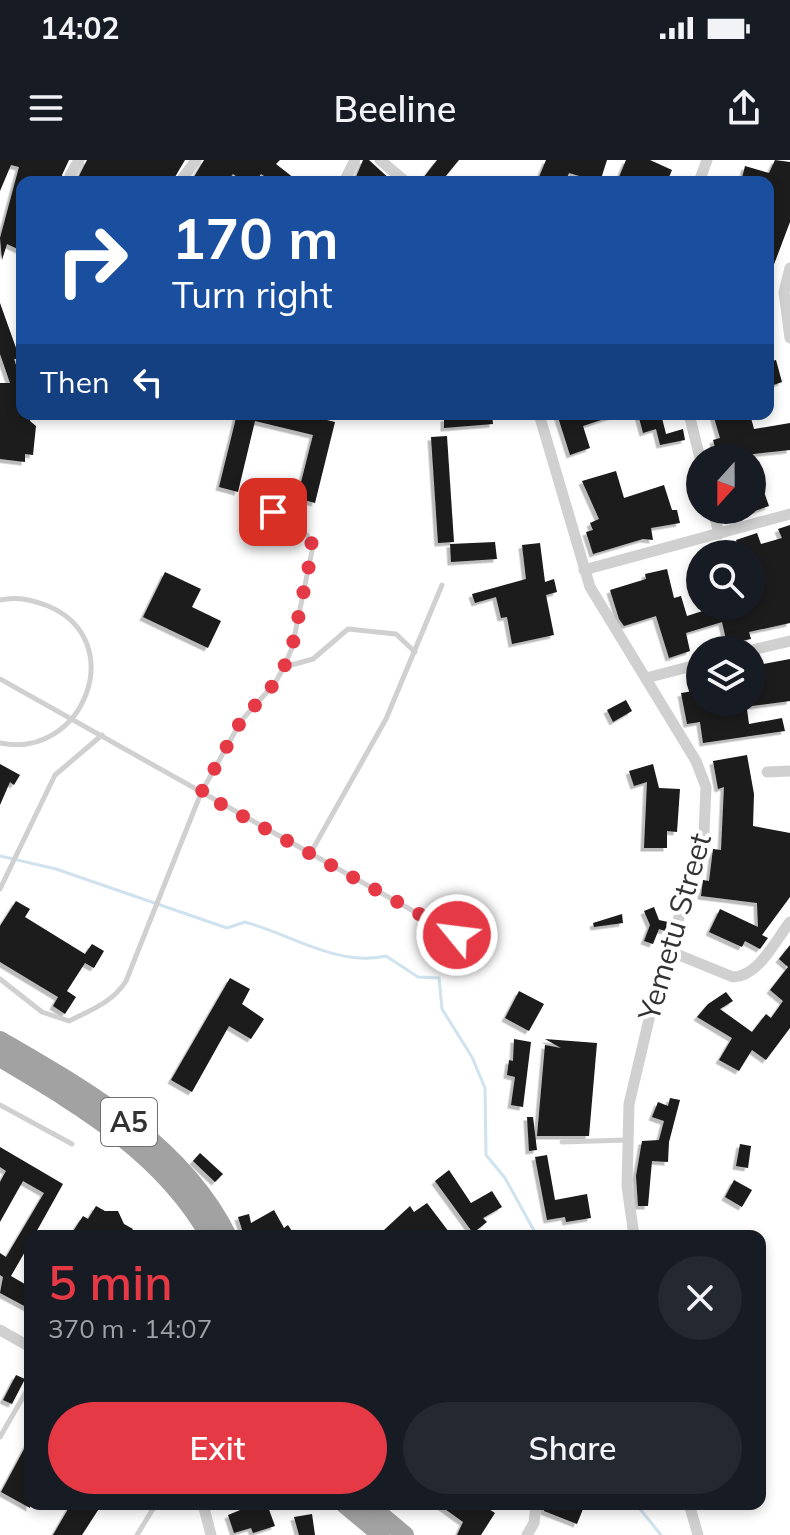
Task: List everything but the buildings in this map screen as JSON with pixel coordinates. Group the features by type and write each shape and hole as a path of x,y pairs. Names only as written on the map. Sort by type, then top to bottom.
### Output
{"highway":[{"name":"A5","path":"0,1040 67,1089 161,1171 205,1230"},
{"name":"A5","path":"0,1058 67,1089 139,1129 172,1159 215,1213 225,1230"},
{"path":"351,1510 381,1535"},
{"path":"375,1510 405,1535"}],"street":[{"path":"70,176 79,160"},
{"path":"380,160 399,176"},
{"path":"790,268 784,292 790,338"},
{"name":"Yemetu Street","path":"541,420 584,570 600,605 696,761 706,787 704,833 635,1071 626,1140 627,1186 633,1230"},
{"path":"690,420 696,444"},
{"path":"584,570 790,514"},
{"path":"716,524 719,534"},
{"path":"766,647 790,641"},
{"path":"646,678 686,668"},
{"path":"767,772 790,771"},
{"path":"669,951 733,977 744,977 753,970 790,922"},
{"path":"0,1330 24,1344"},
{"path":"205,1510 211,1535"},
{"path":"527,1535 534,1523 535,1510"},
{"path":"691,1510 698,1535"}],"lane":[{"path":"0,979 42,1012 69,1021 119,993 201,793 241,721 275,683 292,648 313,546 307,535 273,512"},
{"path":"310,854 386,719 442,585"},
{"path":"0,600 32,600 56,610 81,631 90,650 91,673 88,690 72,719 41,742 15,746 0,743"},
{"path":"284,667 307,662 343,631 355,628 396,634 416,653"},
{"path":"0,679 481,949"},
{"path":"0,889 55,775 102,735"},
{"path":"0,1105 72,1144"},
{"path":"562,1142 626,1140"},
{"path":"0,1437 24,1395"},
{"path":"137,1535 152,1510"}],"waterway":[{"path":"0,856 56,869 227,928 245,922 332,953 350,957 386,956 418,977 439,978 442,1009 472,1057 485,1088 486,1155 505,1178 534,1230"},
{"path":"641,1510 661,1535"}],"route":[{"path":"273,512 307,535 313,546 292,648 275,683 241,721 201,793 457,935"}]}
